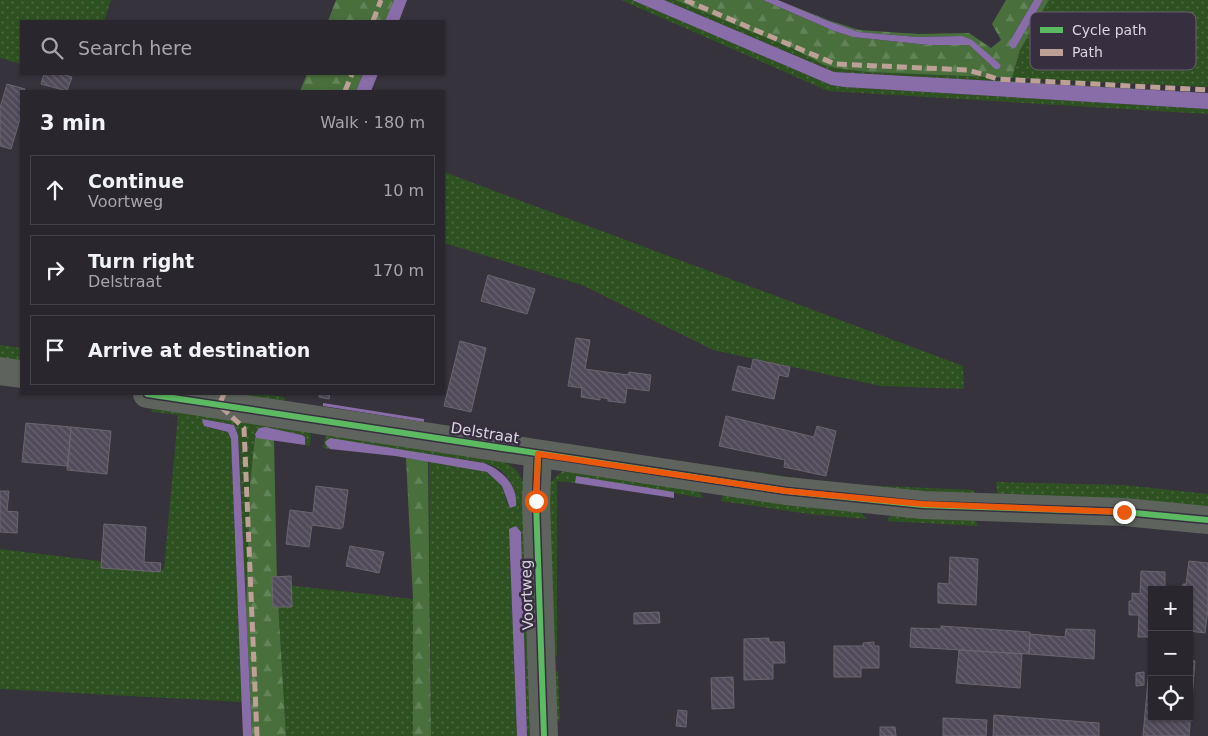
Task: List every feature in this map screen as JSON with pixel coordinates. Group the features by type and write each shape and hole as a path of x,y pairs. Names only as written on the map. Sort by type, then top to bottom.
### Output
{"street":[{"path":"0,371 20,374"},
{"name":"Delstraat","path":"154,395 806,493 923,504 1124,512 1208,520"},
{"name":"Voortweg","path":"538,454 536,501 544,736"}],"green space":[{"path":"0,0 111,0 104,20 20,20 20,64 0,58"},
{"path":"336,0 394,0 385,20 328,20"},
{"path":"621,0 632,0 831,85 1208,109 1208,114 828,91"},
{"path":"664,0 675,0 794,49 824,65 835,68 867,72 984,77 998,80 1208,93 834,72"},
{"path":"675,0 763,0 834,31 853,37 929,45 969,45 995,69 1001,65 962,36 917,37 859,32 778,0 859,30 918,34 969,33 991,48 1001,40 992,24 1006,0 1034,0 1011,39 1016,47 1030,23 1030,33 1020,50 1012,78 867,72 835,68 824,65 794,49"},
{"path":"1043,0 1049,0 1042,12 1036,12"},
{"path":"1049,0 1208,0 1208,87 1012,78 1020,50 1030,33 1030,70 1196,70 1196,12 1042,12"},
{"path":"307,75 363,75 356,90 300,90"},
{"path":"445,172 963,366 964,389 881,386 713,350 582,285 445,243"},
{"path":"0,345 20,348 20,368 0,364"},
{"path":"196,395 269,395 284,397 285,400 280,408"},
{"path":"152,408 309,430 311,435 310,446 305,445 305,437 302,435 265,428 255,433 250,484 246,610 238,435 234,425 202,419 206,427 228,432 231,439 242,702 0,689 0,549 164,569 178,415 154,412 151,411"},
{"path":"326,433 505,461 518,472 526,488 537,736 527,736 521,532 516,526 509,530 517,736 431,736 429,461 487,472 502,486 508,505 515,506 514,490 509,480 503,472 489,464 455,458 342,446 326,445 330,449 323,448"},
{"path":"255,437 274,440 277,584 286,736 252,736 246,610 250,484"},
{"path":"406,458 428,461 431,736 413,736 413,599"},
{"path":"565,468 698,489 703,498 576,477 575,483 557,481 557,656 554,655 548,485"},
{"path":"751,471 835,484 974,490 975,494 998,495 996,482 1124,485 1208,494 1208,514 759,482"},
{"path":"723,495 856,507 867,519 809,514 721,501"},
{"path":"896,510 974,518 978,526 887,521"},
{"path":"277,584 413,599 413,736 286,736"},
{"path":"558,671 560,721 550,718 553,672"}],"shaded area":[{"path":"394,0 407,0 399,20 385,20"},
{"path":"632,0 664,0 834,72 1208,93 1208,109 831,85"},
{"path":"763,0 778,0 859,32 917,37 962,36 972,40 1001,65 999,69 995,69 969,45 929,45 853,37 834,31"},
{"path":"1034,0 1043,0 1036,12 1030,12 1030,23 1016,47 1012,49 1009,44"},
{"path":"363,75 378,75 371,90 356,90"},
{"path":"323,403 424,419 424,422 323,406"},
{"path":"202,419 234,425 238,435 252,736 243,736 231,439 228,432 204,426"},
{"path":"265,427 302,435 305,437 305,445 256,438 255,434 259,428"},
{"path":"330,438 484,463 508,479 514,491 516,506 510,508 502,486 487,472 395,456 330,449 325,442"},
{"path":"576,476 674,492 674,498 575,483"},
{"path":"516,526 521,532 527,736 517,736 509,529"}],"building":[{"path":"44,75 72,77 67,90 41,84"},
{"path":"7,84 25,89 20,90 20,119 11,149 0,146 0,108"},
{"path":"488,275 535,289 527,314 481,301"},
{"path":"576,338 590,340 585,369 628,375 629,372 651,375 649,391 627,388 625,403 608,401 608,399 600,397 600,400 581,397 582,388 568,386"},
{"path":"460,341 486,348 471,412 444,406"},
{"path":"753,359 790,367 788,377 779,375 774,399 732,390 738,366 751,369"},
{"path":"319,395 330,395 329,399 319,397"},
{"path":"726,416 814,437 817,426 836,431 826,476 784,467 785,460 719,446"},
{"path":"26,423 71,427 68,466 22,462"},
{"path":"71,427 111,431 107,474 67,470"},
{"path":"316,486 348,490 343,527 340,529 312,525 309,547 286,544 290,510 313,513"},
{"path":"0,491 9,491 7,511 18,512 17,533 0,532"},
{"path":"104,524 146,527 144,562 161,563 160,572 101,568"},
{"path":"350,546 384,552 379,573 346,566"},
{"path":"950,557 978,559 976,605 938,603 938,583 949,584"},
{"path":"1189,561 1208,563 1208,609 1205,633 1193,632 1193,586 1183,586 1183,584 1186,584"},
{"path":"1141,571 1165,572 1165,586 1148,586 1148,637 1138,637 1139,615 1129,615 1129,601 1132,601 1132,593 1140,594"},
{"path":"291,576 292,607 273,607 272,577"},
{"path":"659,612 660,623 634,624 634,613"},
{"path":"941,626 1030,632 1029,654 910,647 911,628 941,629"},
{"path":"1066,629 1095,630 1094,659 1029,654 1030,634 1065,637"},
{"path":"769,638 769,642 784,642 785,663 773,663 773,679 744,680 744,639"},
{"path":"874,642 874,646 879,646 879,668 861,668 861,677 834,677 834,646 863,646 863,643"},
{"path":"959,650 1022,654 1020,688 956,683"},
{"path":"1193,661 1195,661 1193,686"},
{"path":"1144,672 1144,685 1136,686 1136,673"},
{"path":"733,677 734,708 712,709 711,678"},
{"path":"1148,680 1148,721 1190,721 1189,736 1143,736"},
{"path":"678,710 687,711 686,727 676,726"},
{"path":"994,715 1099,723 1099,736 993,736"},
{"path":"943,718 987,720 986,736 943,736"},
{"path":"880,727 895,727 896,736 880,736"}],"marked path":[{"path":"373,20 381,0"},
{"path":"685,0 835,64 968,70 998,79 1208,90"},
{"path":"345,90 352,75"},
{"path":"224,395 219,405 244,428 257,736"}],"cycle path":[{"path":"154,395 786,491 923,505 1124,512 1208,520"},
{"path":"538,454 536,501 544,736"}],"route":[{"path":"536,501 538,454 786,491 923,504 1124,512"}]}
